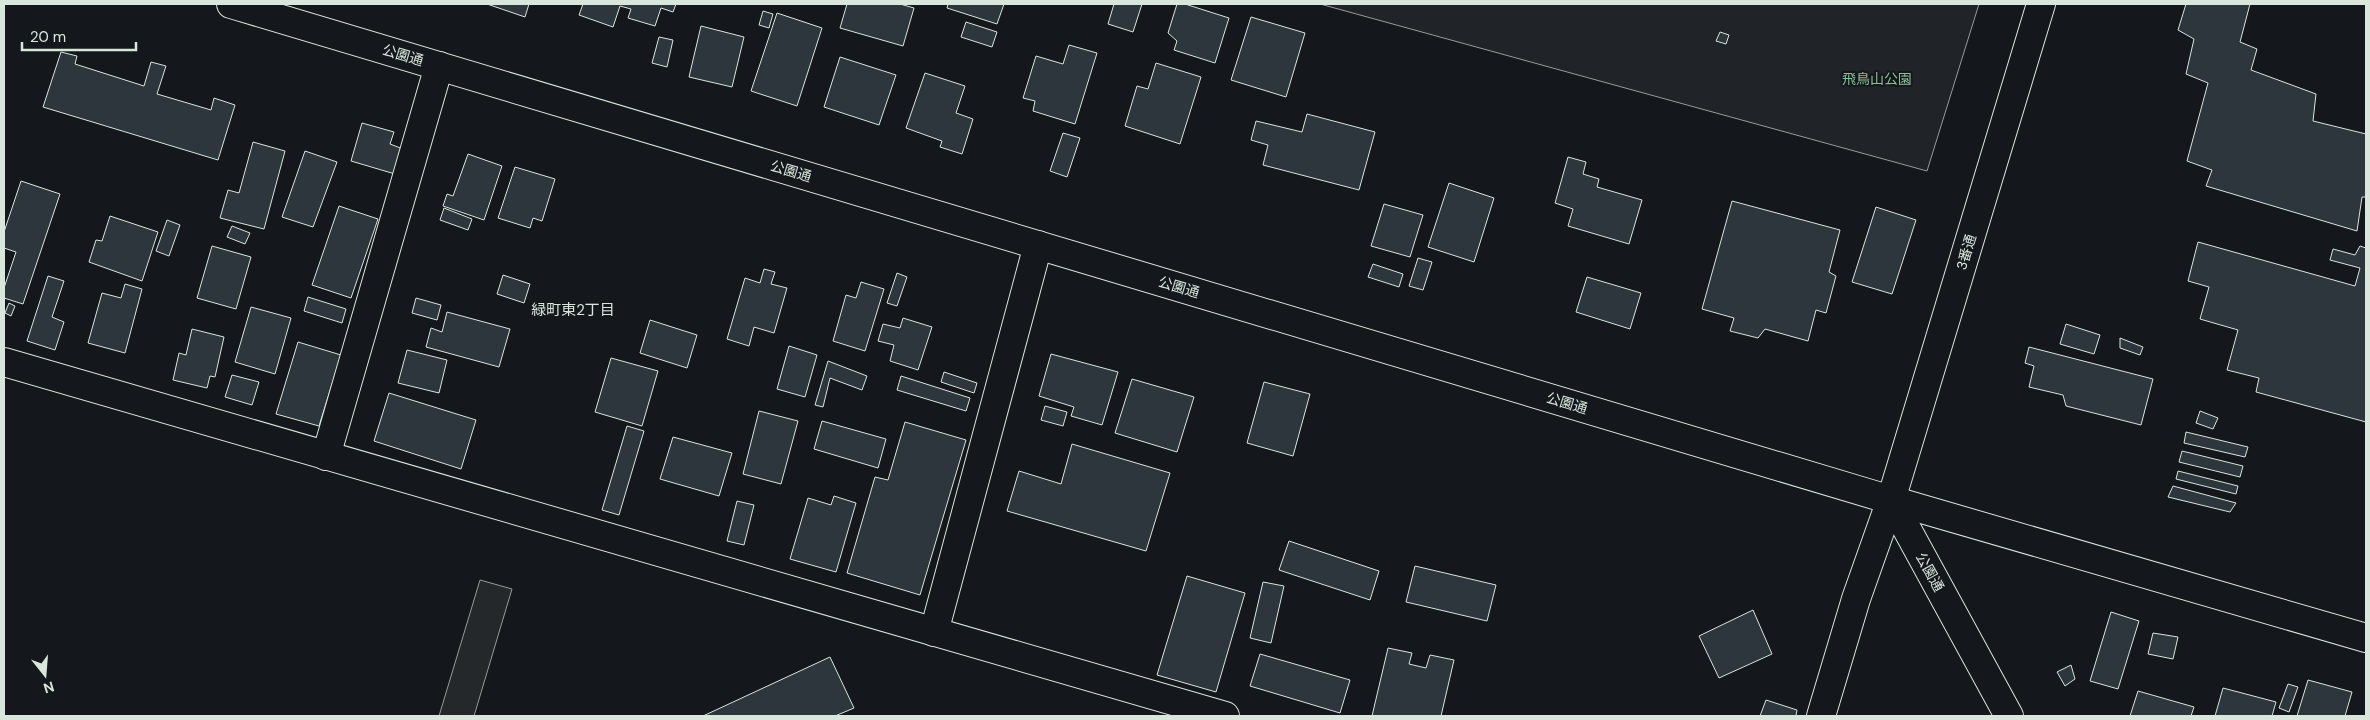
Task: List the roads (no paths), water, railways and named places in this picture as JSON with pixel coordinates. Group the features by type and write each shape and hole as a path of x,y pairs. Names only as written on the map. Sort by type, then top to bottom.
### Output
{"street":[{"name":"公園通","path":"231,4 1891,500 2009,716"},
{"name":"3番通","path":"1821,716 1856,599 1891,500 2041,4"},
{"path":"326,456 439,66"},
{"path":"934,632 1038,245"},
{"path":"4,362 1225,716"},
{"path":"1891,500 2366,638"}],"district":[{"name":"緑町東2丁目","path":"573,310"}],"park label":[{"name":"飛鳥山公園","path":"1877,79"}]}
